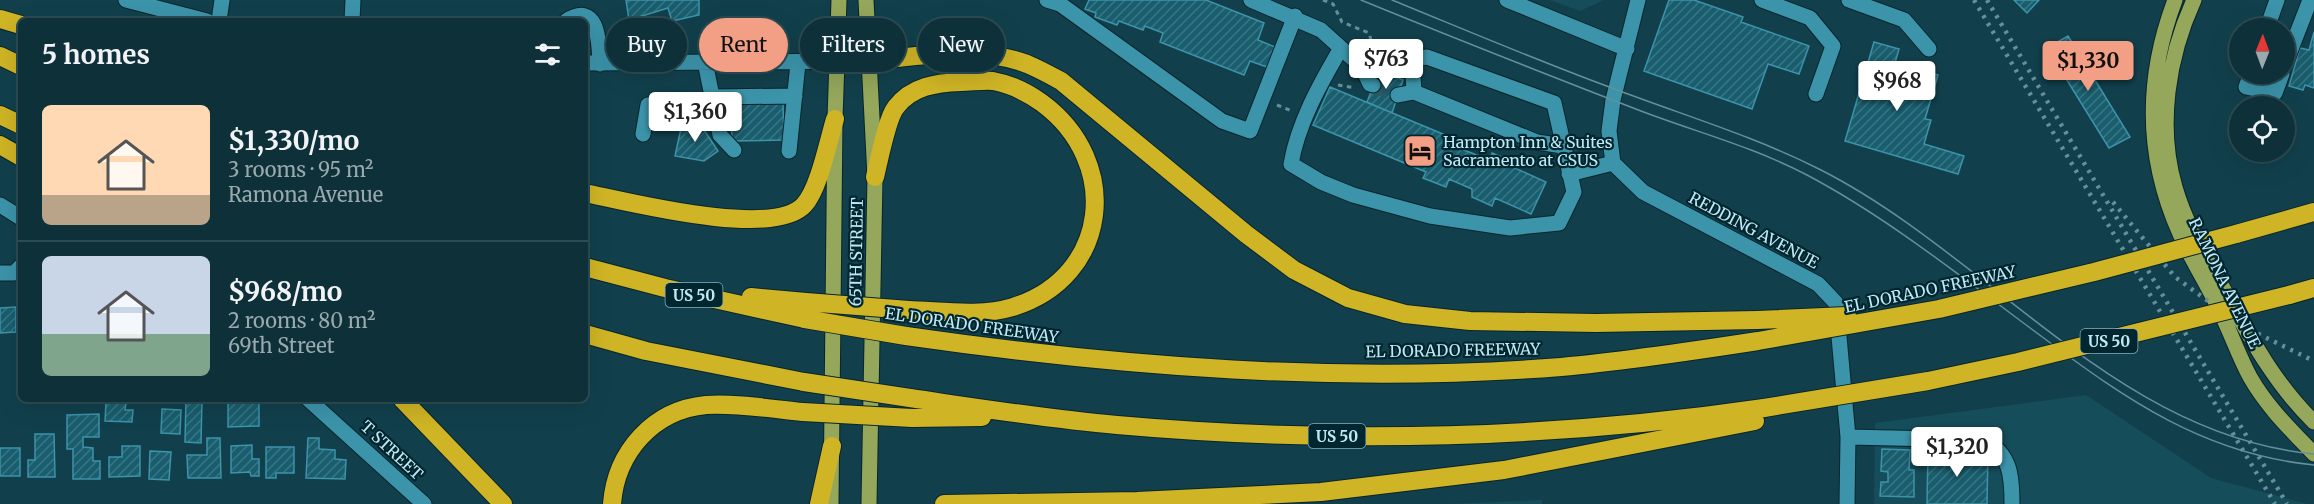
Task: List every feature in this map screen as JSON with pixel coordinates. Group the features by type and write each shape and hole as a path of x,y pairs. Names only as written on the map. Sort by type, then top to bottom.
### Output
{"highway":[{"path":"0,19 18,25"},
{"path":"906,58 953,53 991,55 1027,64 1061,81 1238,227 1294,270 1348,298 1405,314 1470,321 1758,320 1939,309"},
{"path":"0,56 18,65"},
{"path":"805,310 997,310 1029,300 1051,287 1079,256 1090,234 1096,210 1096,184 1081,144 1065,123 1032,96 993,81 938,83 921,87 906,96 894,109 875,177"},
{"path":"0,115 18,124"},
{"path":"588,194 685,213 736,219 784,218 804,205 812,193 835,120"},
{"path":"0,145 18,155"},
{"name":"EL DORADO FREEWAY","path":"588,268 665,288 805,310 906,336 1035,355 1238,371 1441,373 1560,367 1642,358 1758,341 1939,309 2094,272 2314,212"},
{"name":"US 50","path":"588,335 646,351 804,382 1045,417 1192,431 1284,435 1443,435 1765,414 2114,340 2314,288"},
{"path":"405,402 503,504"},
{"path":"612,504 622,463 630,449 657,422 670,414 708,405 912,418 1045,417"},
{"path":"944,504 1137,501 1321,492 1504,470 1765,414"},
{"path":"819,504 832,446"}],"main road":[{"name":"65TH STREET","path":"839,0 839,18"},
{"name":"65TH STREET","path":"866,0 867,18"},
{"name":"RAMONA AVENUE","path":"2175,0 2162,34 2154,85 2154,139 2163,184 2180,233 2218,307 2250,377 2272,410 2314,454"},
{"name":"RAMONA AVENUE","path":"2194,0 2178,42 2167,92 2169,160 2175,189 2197,241 2270,372 2294,402 2314,422"},
{"name":"65TH STREET","path":"831,504 835,120 838,72"},
{"name":"65TH STREET","path":"869,504 875,177 870,72"}],"street":[{"path":"126,0 195,18"},
{"path":"219,18 222,0"},
{"path":"352,18 353,0"},
{"path":"1251,0 1295,16 1321,30 1362,67 1373,86"},
{"path":"1507,0 1627,49"},
{"path":"1569,174 1613,163 1609,131 1613,100 1638,0"},
{"path":"1762,0 1810,18 1833,46 1816,94"},
{"path":"1850,0 1904,20 1929,49"},
{"path":"2271,18 2277,0"},
{"path":"2295,39 2310,0"},
{"path":"1056,1 1222,121 1250,131 1295,16"},
{"path":"571,18 587,17 595,23 599,31 592,63 699,62"},
{"path":"1341,48 1320,83 1294,147 1291,164 1321,182 1353,195 1430,216 1510,228 1559,223 1574,192 1554,103 1427,57 1362,67"},
{"path":"1412,60 1414,92"},
{"path":"788,63 798,63 789,151"},
{"path":"707,72 720,135 734,150"},
{"path":"2247,84 2246,87 2275,93 2278,84"},
{"path":"1398,95 1414,92 1537,142 1563,146"},
{"path":"712,97 795,96"},
{"path":"643,134 648,105"},
{"name":"REDDING AVENUE","path":"1613,163 1643,192 1818,285 1836,303 1848,437 1847,504"},
{"path":"0,205 18,216"},
{"path":"0,273 14,273 18,269"},
{"name":"T STREET","path":"311,402 424,504"},
{"path":"1848,437 1983,440 1996,446 2006,461 2012,482 2012,504"}],"path":[{"path":"1323,0 1333,4 1342,22 1369,33 1371,40 1367,46"},
{"path":"1270,101 1292,111"}],"shaded area":[{"path":"1550,0 1604,0 1580,11"},
{"path":"2086,395 2211,478 2307,504 1874,504 1875,423"},
{"path":"1542,500 1542,504 1449,504"}],"building":[{"path":"626,0 699,0 699,15 671,18 668,8 629,18"},
{"path":"1089,0 1206,0 1264,23 1258,40 1275,47 1267,67 1250,61 1244,75 1160,42 1163,33 1145,26 1143,30 1119,21 1117,25 1095,17 1096,13 1085,9"},
{"path":"1669,0 1694,0 1743,17 1741,22 1809,46 1799,74 1768,64 1752,109 1644,71"},
{"path":"2014,0 2039,0 2027,13"},
{"path":"2314,32 2314,88 2305,85 2303,90 2289,86 2295,84 2295,65 2300,48 2309,50"},
{"path":"2068,36 2130,137 2109,148 2047,48"},
{"path":"1874,42 1899,49 1895,63 1938,75 1925,119 1931,120 1924,144 1964,156 1958,174 1845,141"},
{"path":"1387,69 1400,73 1398,78 1403,80 1392,113 1367,102 1379,71 1385,73"},
{"name":"Hampton Inn & Suites Sacramento at CSUS","path":"1330,87 1462,142 1459,148 1489,160 1492,153 1512,161 1508,165 1546,182 1531,214 1495,198 1492,206 1472,197 1472,189 1449,179 1446,187 1423,178 1426,172 1313,125"},
{"path":"783,103 784,140 732,141 731,104"},
{"path":"696,118 718,151 704,161 675,156 681,128"},
{"path":"16,307 16,332 0,333 0,308"},
{"path":"106,402 126,403 125,410 133,410 132,422 105,421"},
{"path":"186,402 202,402 201,443 185,442"},
{"path":"228,402 259,402 259,426 228,427"},
{"path":"162,409 181,410 180,434 161,433"},
{"path":"99,414 99,437 83,437 83,447 93,448 93,461 100,461 100,479 73,479 73,449 67,449 67,415"},
{"path":"35,434 54,434 55,477 28,477 28,460 35,460"},
{"path":"207,438 220,438 221,478 188,478 187,455 207,455"},
{"path":"308,438 319,438 319,449 335,450 335,459 346,460 345,479 306,478"},
{"path":"252,445 252,459 259,459 259,476 251,476 250,472 231,473 231,446"},
{"path":"122,446 140,446 140,476 109,477 109,457 122,457"},
{"path":"266,447 294,447 294,473 276,473 276,478 266,478"},
{"path":"0,448 20,448 20,476 0,476"},
{"path":"1882,449 1910,450 1909,470 1914,470 1914,497 1880,496 1881,482 1888,482 1888,472 1881,471"},
{"path":"150,451 171,452 169,480 149,479"},
{"path":"1928,451 1988,452 1987,504 1927,504"}],"tunnel":[{"path":"1373,85 1398,95"}],"tram line":[{"path":"1361,0 1641,111 1787,165 1868,211 2104,382 2136,402 2202,436 2237,449 2274,459 2314,465"},
{"path":"1392,0 1563,69 1795,157 1881,205 2114,378 2176,413 2243,440 2314,454"}],"railway":[{"path":"1974,0 2275,504"},
{"path":"1987,0 2287,504"},
{"path":"2113,202 2175,277 2244,327 2314,361"}],"place":[{"name":"Hampton Inn & Suites Sacramento at CSUS","path":"1420,151"}]}
